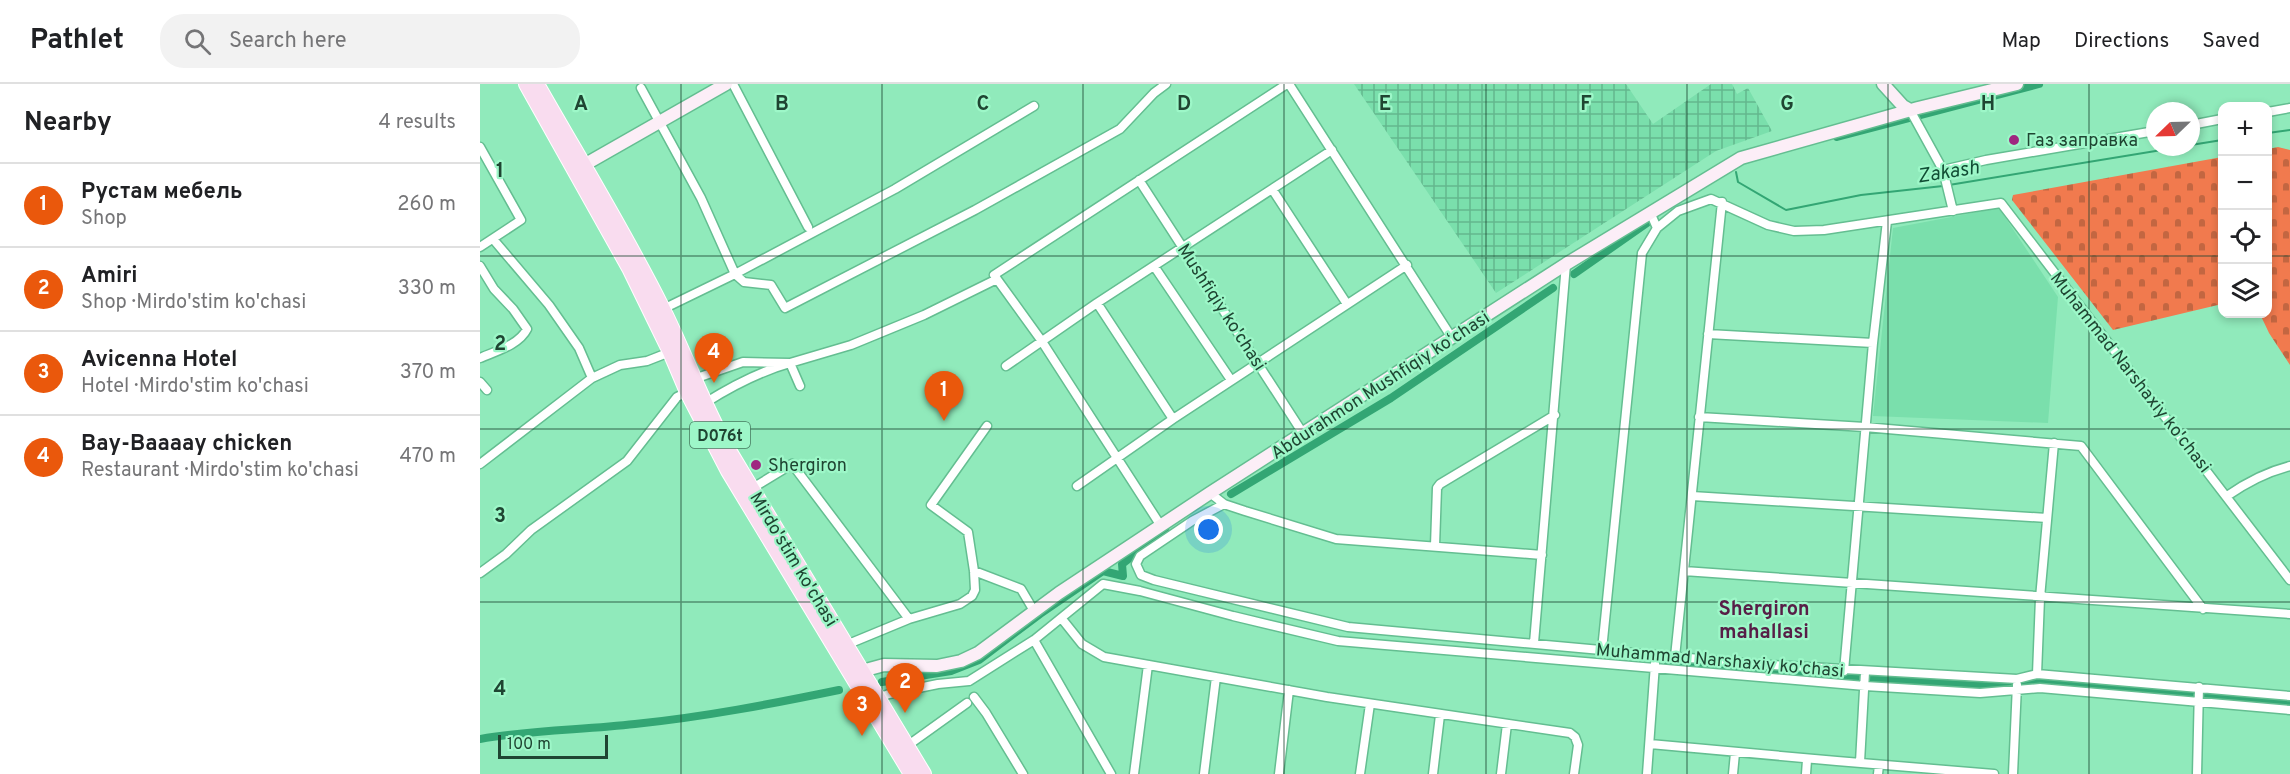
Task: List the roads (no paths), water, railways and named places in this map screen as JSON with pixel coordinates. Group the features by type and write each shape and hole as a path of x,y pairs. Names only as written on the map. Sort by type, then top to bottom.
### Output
{"main road":[{"name":"Mirdo'stim ko'chasi","path":"526,84 663,309 728,471 910,774"},
{"name":"Mirdo'stim ko'chasi","path":"537,84 670,352 705,404 751,489 924,774"}],"street":[{"path":"578,168 726,84"},
{"path":"733,84 808,227"},
{"path":"641,88 701,198 735,274 744,282 771,285 785,309 975,210 1120,129 1154,93 1166,84"},
{"path":"1161,526 1041,340 994,274 1139,180 1288,84 1452,338"},
{"path":"1602,650 1642,253 1658,228 1678,211 1712,199 1768,225 1794,231 1824,230 1887,221 1952,207 1943,170 1917,126 1912,112 1903,106 1883,84"},
{"name":"Abdurahmon Mushfiqiy koʻchasi","path":"862,671 884,665 937,666 961,661 978,653 1034,610 1210,493 1304,435 1566,264 1741,158 2017,84"},
{"path":"663,309 735,274 895,189 1034,105"},
{"path":"2272,111 2290,108"},
{"path":"2200,123 2218,120"},
{"path":"1943,170 1986,160 2146,133"},
{"path":"480,147 521,220 480,246"},
{"path":"1006,366 1041,340 1332,150"},
{"name":"Mushfiqiy ko'chasi","path":"1139,180 1304,435"},
{"path":"1272,189 1347,304"},
{"path":"1675,657 1722,202"},
{"name":"Muhammad Narshaxiy ko'chasi","path":"1952,207 2001,204 2290,580"},
{"path":"1650,212 1658,228"},
{"path":"1844,670 1873,343 1887,221"},
{"path":"493,239 549,304 579,348 592,378"},
{"path":"1534,643 1566,264"},
{"path":"1077,486 1173,418 1407,265"},
{"path":"480,266 494,289 513,309 528,330 516,341 480,358"},
{"path":"1154,266 1231,380"},
{"path":"705,404 737,383 762,371 851,345 924,315 997,279"},
{"path":"1097,303 1173,418"},
{"path":"1708,334 1873,343"},
{"path":"480,464 592,378 620,365 647,361 670,352"},
{"path":"480,573 506,554 531,530 627,461 677,397 693,386 743,362 790,363"},
{"path":"790,363 800,386"},
{"path":"480,382 487,390"},
{"path":"1435,546 1437,488 1440,484 1555,415"},
{"path":"1699,417 1865,427 2081,446 2203,609"},
{"path":"846,645 909,619 960,604 972,596 975,590 974,571 968,532 931,505 987,426"},
{"path":"2037,674 2040,598 2054,443"},
{"path":"751,489 792,464 909,619"},
{"path":"2227,496 2244,484 2269,472 2290,466"},
{"path":"1210,493 1224,504 1336,539 1542,555"},
{"path":"1692,496 2047,518"},
{"name":"Muhammad Narshaxiy ko'chasi","path":"1224,504 1192,521 1140,556 1136,564 1141,575 1348,627 1656,656 1866,672 2017,679 2037,674 2290,696"},
{"path":"974,571 1021,589 1034,610"},
{"path":"1684,571 1851,585 2290,615"},
{"path":"878,698 915,688 969,681 1062,620 1103,584 1140,591 1338,641 1865,686 1980,693 2040,688 2290,710"},
{"path":"1062,620 1082,644 1104,657 1370,704 1564,732 1575,736 1578,745 1574,774"},
{"path":"1034,640 1111,774"},
{"path":"1647,774 1656,656"},
{"path":"1134,774 1148,665"},
{"path":"1860,762 1866,672"},
{"path":"1204,774 1216,677"},
{"path":"2013,774 2017,679"},
{"path":"2197,774 2199,687"},
{"path":"1279,774 1289,690"},
{"path":"907,746 970,700 986,713 1023,774"},
{"path":"1360,774 1370,704"},
{"path":"1433,774 1440,714"},
{"path":"1501,774 1507,724"},
{"path":"1650,744 1807,760 1860,762 1878,770 1994,774"},
{"path":"1733,774 1735,753"},
{"path":"1806,774 1807,760"}],"waterway":[{"path":"1837,137 2039,84"},
{"name":"Zakash","path":"2272,132 2290,130"},
{"name":"Zakash","path":"2200,144 2218,141"},
{"name":"Zakash","path":"1949,185 2146,153"},
{"name":"Zakash","path":"1736,172 1738,182 1786,210 1861,195 1943,186"},
{"path":"1574,274 1647,223"},
{"path":"1231,494 1391,398 1553,288"},
{"path":"882,682 951,671 979,660 1040,614 1103,571 1123,576 1122,564 1167,533"},
{"path":"1668,663 1859,679"},
{"path":"1872,679 1981,686 2052,680 2290,703"},
{"path":"480,739 686,718 839,690"}],"place":[{"name":"Газ заправка","path":"2014,140"},
{"name":"Bay-Baaaay chicken","path":"714,383"},
{"name":"Рустам мебель","path":"944,421"},
{"name":"Shergiron","path":"756,465"},
{"name":"Amiri","path":"905,713"},
{"name":"Avicenna Hotel","path":"862,736"}],"district":[{"name":"Shergiron mahallasi","path":"1764,620"}]}
